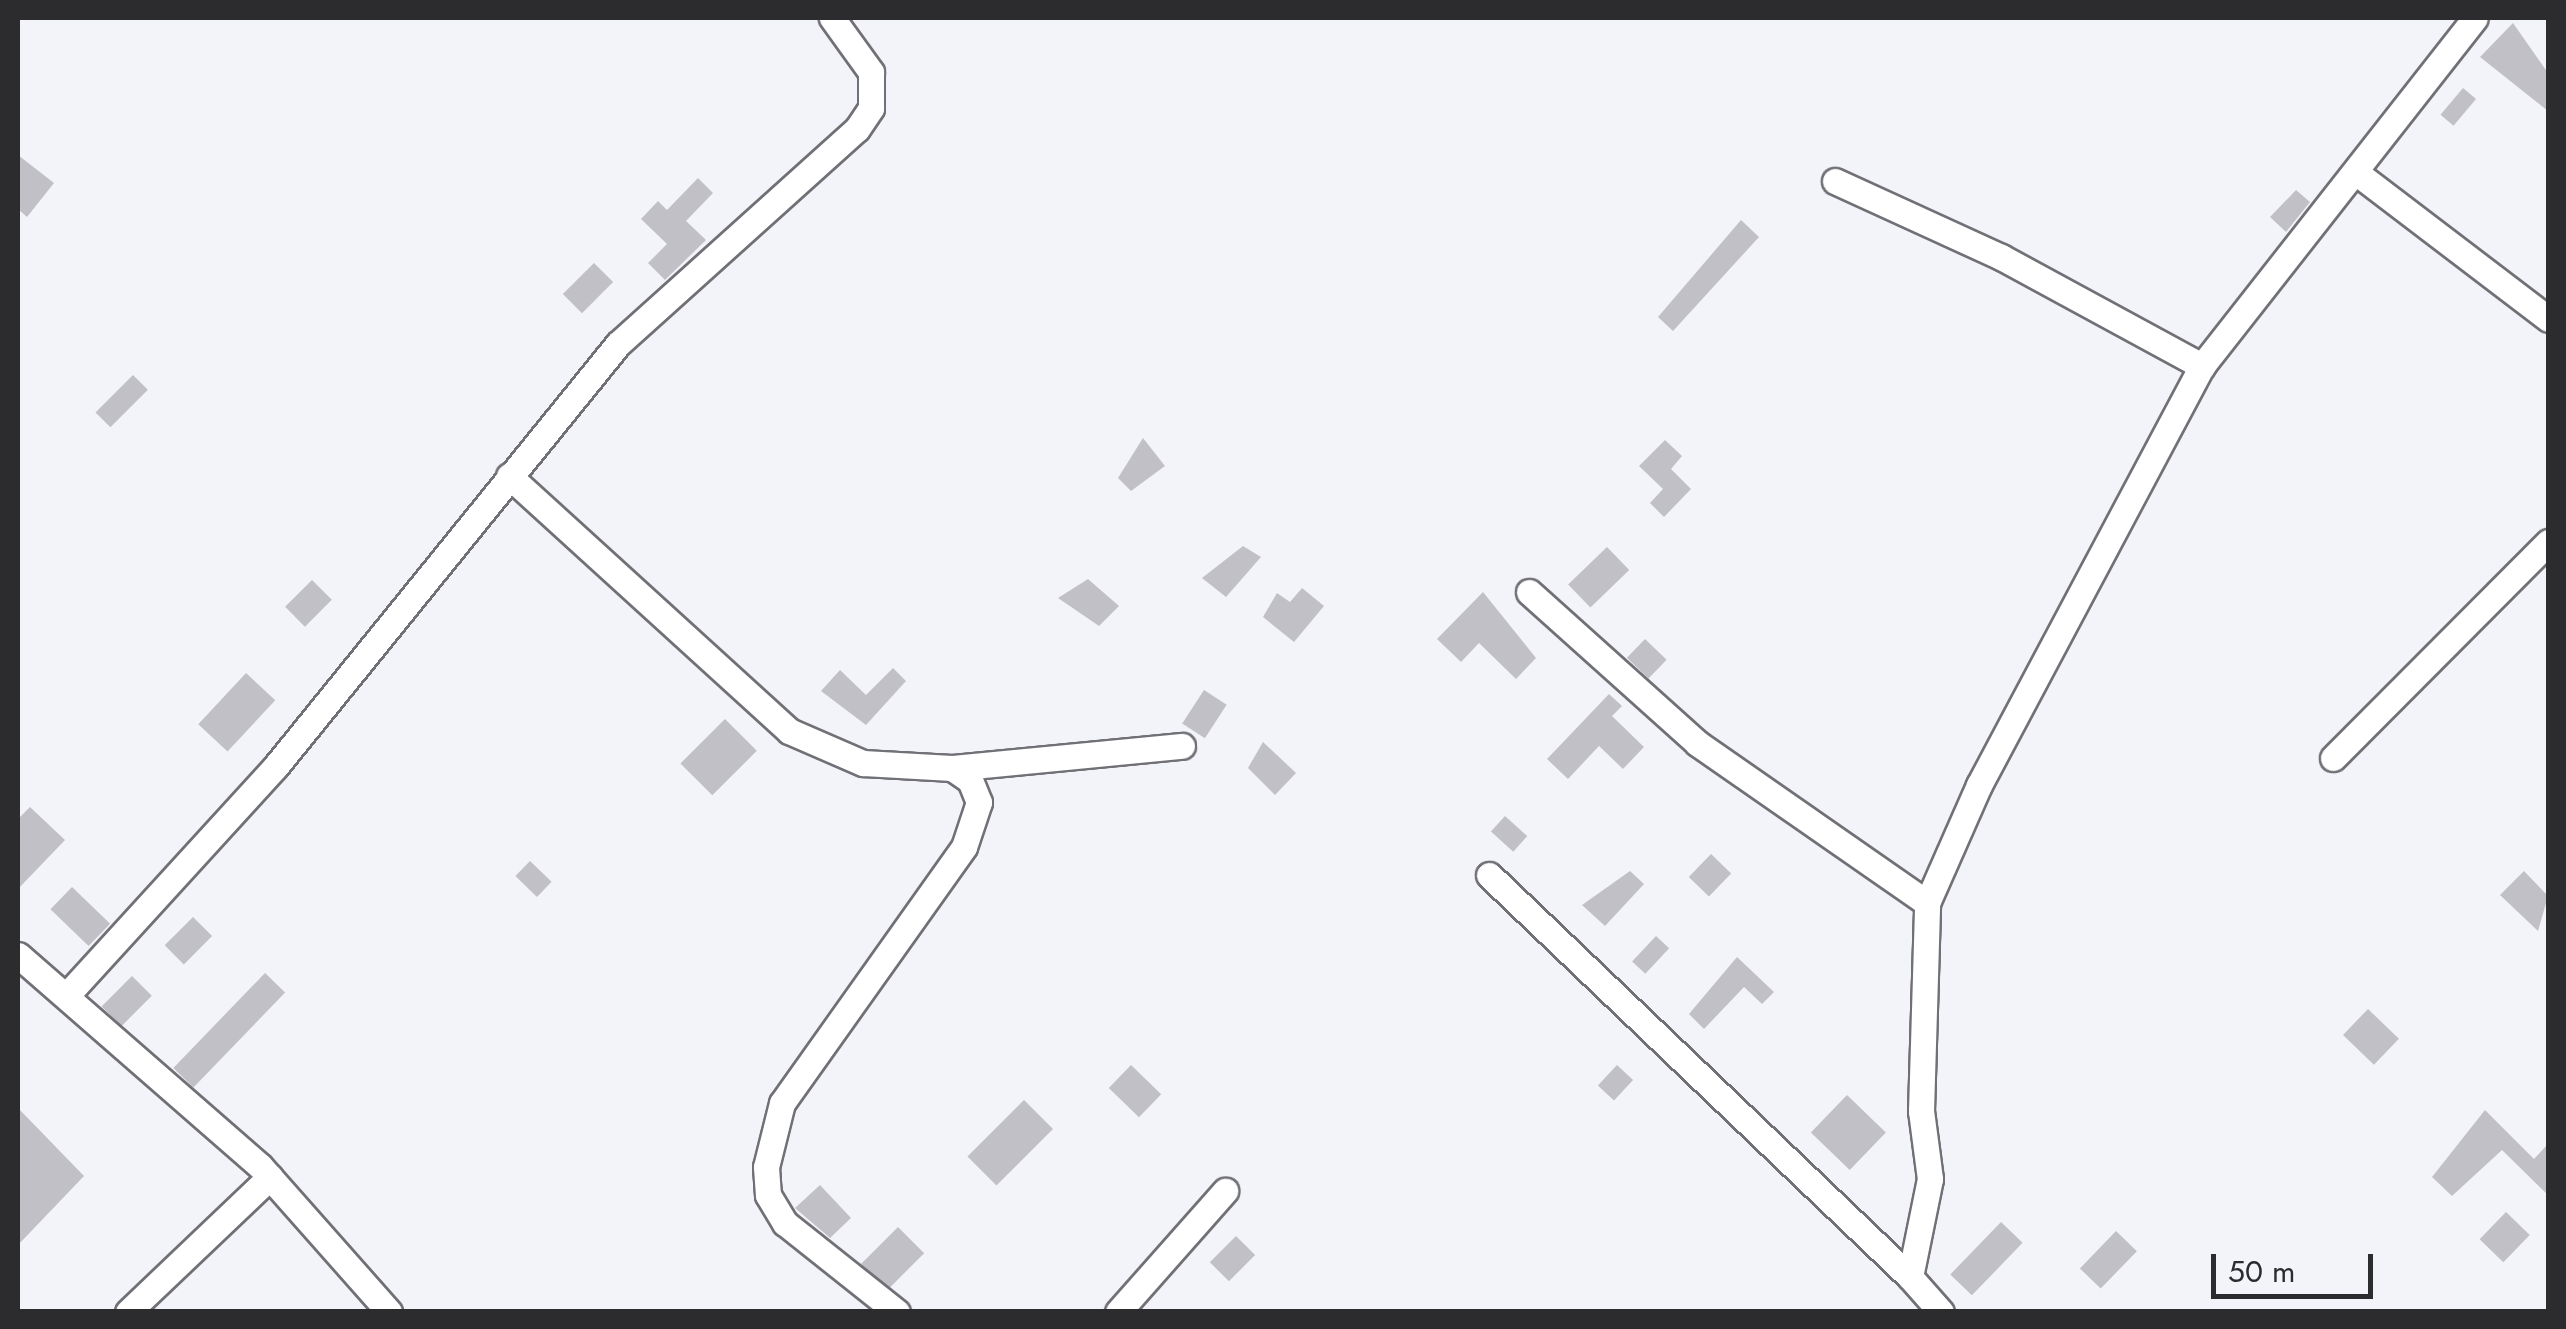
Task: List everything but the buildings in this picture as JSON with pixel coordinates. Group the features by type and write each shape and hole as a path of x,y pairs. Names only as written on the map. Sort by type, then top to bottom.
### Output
{"street":[{"path":"1910,1277 1930,1179 1921,1110 1926,904 1979,785 2202,366 2358,174 2475,18"},
{"path":"66,996 276,766 618,344 857,128 874,90 846,22"},
{"path":"2358,174 2548,319"},
{"path":"1835,182 2001,257 2202,366"},
{"path":"509,476 789,731 863,763 952,768 1182,746"},
{"path":"2333,758 2548,542"},
{"path":"1529,592 1697,742 1926,904"},
{"path":"897,1312 785,1223 768,1194 766,1167 782,1103 976,824 970,780 952,768"},
{"path":"1489,875 1910,1277 1941,1312"},
{"path":"18,955 270,1177 389,1312"},
{"path":"128,1312 270,1177"},
{"path":"1118,1312 1225,1190"}]}
